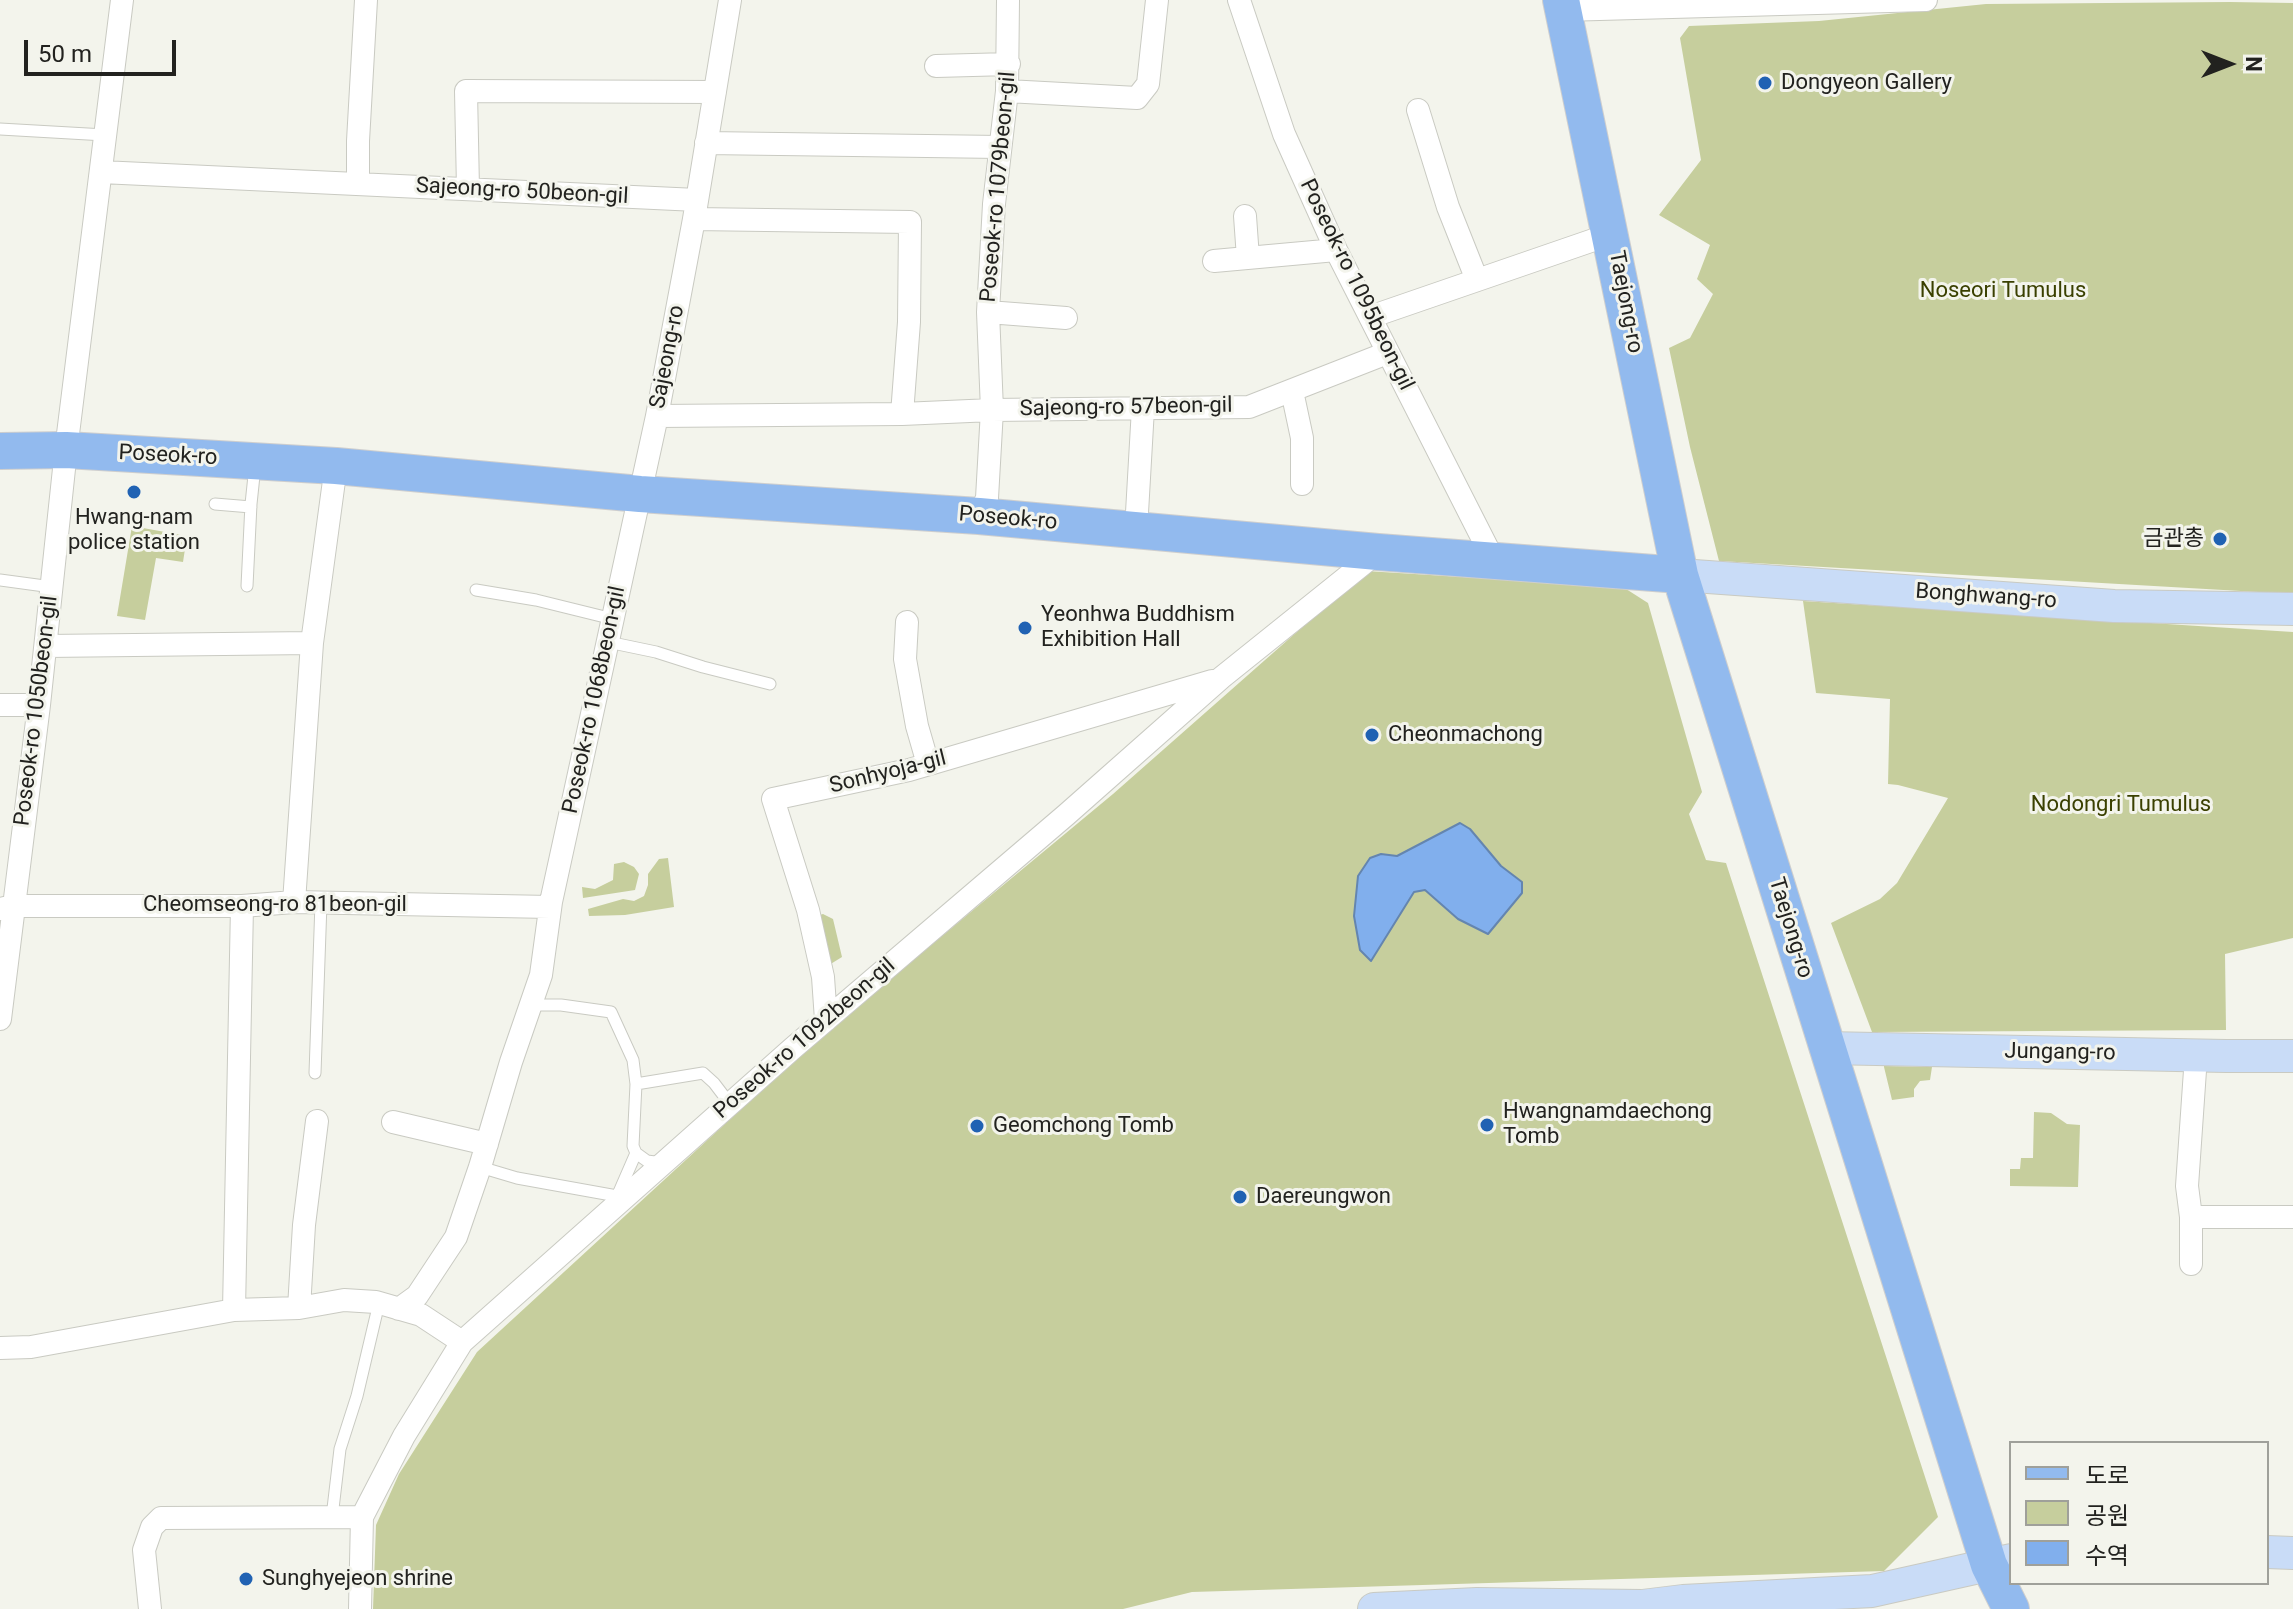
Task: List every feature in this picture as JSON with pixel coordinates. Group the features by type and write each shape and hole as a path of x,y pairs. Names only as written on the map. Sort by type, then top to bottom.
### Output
{"main road":[{"name":"Taejong-ro","path":"1562,5 1680,575 1826,1048 2000,1562 2011,1609"},
{"name":"Poseok-ro","path":"0,451 66,450 336,466 640,494 979,516 1378,552 1680,575"}],"street":[{"name":"Poseok-ro 1050beon-gil","path":"0,1019 6,907 39,705 66,450 122,0"},
{"path":"353,184 366,0"},
{"name":"Sajeong-ro","path":"640,494 695,210 730,0"},
{"name":"Poseok-ro 1079beon-gil","path":"979,516 987,498 992,410 988,312 1009,64 1008,0"},
{"path":"1007,91 1137,98 1148,84 1157,0"},
{"name":"Poseok-ro 1095beon-gil","path":"1239,0 1284,134 1336,250 1494,561"},
{"path":"1562,5 1936,2"},
{"path":"936,66 1009,64"},
{"path":"468,189 466,91 715,92"},
{"path":"1418,110 1448,207 1477,280"},
{"path":"706,143 1000,147"},
{"name":"Sajeong-ro 50beon-gil","path":"101,172 468,189 695,210"},
{"path":"695,210 910,222 909,322 902,414"},
{"path":"1245,216 1248,258"},
{"name":"Taejong-ro","path":"1370,317 1611,234"},
{"path":"1214,261 1336,250"},
{"path":"988,312 1066,318"},
{"name":"Sajeong-ro 57beon-gil","path":"657,416 1249,407 1387,353"},
{"path":"1292,391 1302,438 1302,484"},
{"path":"1136,530 1143,408"},
{"path":"294,902 312,643 336,466"},
{"name":"Poseok-ro 1068beon-gil","path":"389,1306 417,1296 456,1237 541,975 550,907 640,494"},
{"name":"Poseok-ro 1092beon-gil","path":"360,1609 362,1517 404,1436 462,1342 616,1202 1221,678 1378,552"},
{"name":"Bonghwang-ro","path":"1680,575 2114,606 2293,609"},
{"path":"907,622 905,659 917,726 928,764"},
{"path":"46,646 312,643"},
{"name":"Sonhyoja-gil","path":"826,1020 823,977 808,910 773,799 928,764 1221,678"},
{"path":"0,705 39,705"},
{"name":"Cheomseong-ro 81beon-gil","path":"6,907 242,906 294,902 550,907"},
{"path":"234,1310 242,906"},
{"name":"Jungang-ro","path":"1826,1048 2293,1056"},
{"path":"2191,1264 2191,1217 2187,1186 2196,1056"},
{"path":"299,1308 304,1225 317,1121"},
{"path":"393,1122 487,1144"},
{"path":"2191,1217 2293,1217"},
{"path":"0,1348 31,1347 234,1310 299,1308 344,1300 389,1306 421,1315 462,1342"},
{"path":"150,1609 144,1550 152,1527 161,1518 362,1517"},
{"path":"2269,1552 2293,1553"},
{"path":"1374,1609 1477,1604 1642,1606 1872,1591 2000,1562"}],"lane":[{"path":"0,129 105,135"},
{"path":"247,586 256,461"},
{"path":"215,504 251,507"},
{"path":"0,580 52,587"},
{"path":"476,590 536,600 613,619"},
{"path":"608,642 770,684"},
{"path":"315,1073 321,903"},
{"path":"531,1005 561,1005 611,1012 633,1060 636,1084 633,1146 636,1153 647,1161 664,1163"},
{"path":"636,1084 703,1073 730,1104"},
{"path":"480,1167 616,1202 636,1153"},
{"path":"332,1517 340,1449 389,1306"}],"green space":[{"name":"Noseori Tumulus","path":"2293,3 2293,594 1719,561 1669,348 1690,338 1713,294 1697,279 1710,245 1659,215 1701,160 1680,38 1689,26 1819,21 1986,4"},
{"path":"132,526 187,536 183,562 156,558 145,620 117,616"},
{"name":"Daereungwon","path":"1366,571 1623,587 1648,603 1702,792 1689,814 1706,860 1726,863 1938,1517 1884,1571 1192,1592 1123,1609 373,1609 376,1525 399,1474 477,1352 813,1043 1113,794"},
{"name":"Nodongri Tumulus","path":"1803,601 2293,632 2293,938 2225,954 2226,1030 1872,1032 1831,923 1880,899 1897,883 1948,798 1888,784 1890,699 1816,693"},
{"path":"668,858 674,907 625,915 589,916 588,909 623,899 634,901 644,896 648,874 659,859"},
{"path":"624,862 639,874 635,890 583,898 582,887 595,889 613,880 614,864"},
{"path":"823,914 833,919 842,957 829,965 816,916"},
{"path":"1884,1066 1932,1067 1930,1080 1920,1081 1914,1089 1914,1097 1892,1100"},
{"path":"2034,1112 2051,1113 2067,1124 2080,1125 2078,1187 2010,1186 2010,1169 2020,1169 2021,1158 2033,1158"}],"water":[{"path":"1460,823 1470,829 1501,866 1522,882 1522,893 1488,934 1458,919 1425,890 1414,892 1371,961 1360,950 1354,916 1358,876 1370,858 1381,854 1397,856"}],"place":[{"name":"Dongyeon Gallery","path":"1765,83"},
{"name":"Hwang-nam police station","path":"134,492"},
{"name":"금관총","path":"2220,539"},
{"name":"Yeonhwa Buddhism Exhibition Hall","path":"1025,628"},
{"name":"Cheonmachong","path":"1372,735"},
{"name":"Hwangnamdaechong Tomb","path":"1487,1125"},
{"name":"Geomchong Tomb","path":"977,1126"},
{"name":"Daereungwon","path":"1240,1197"},
{"name":"Sunghyejeon shrine","path":"246,1579"}]}
